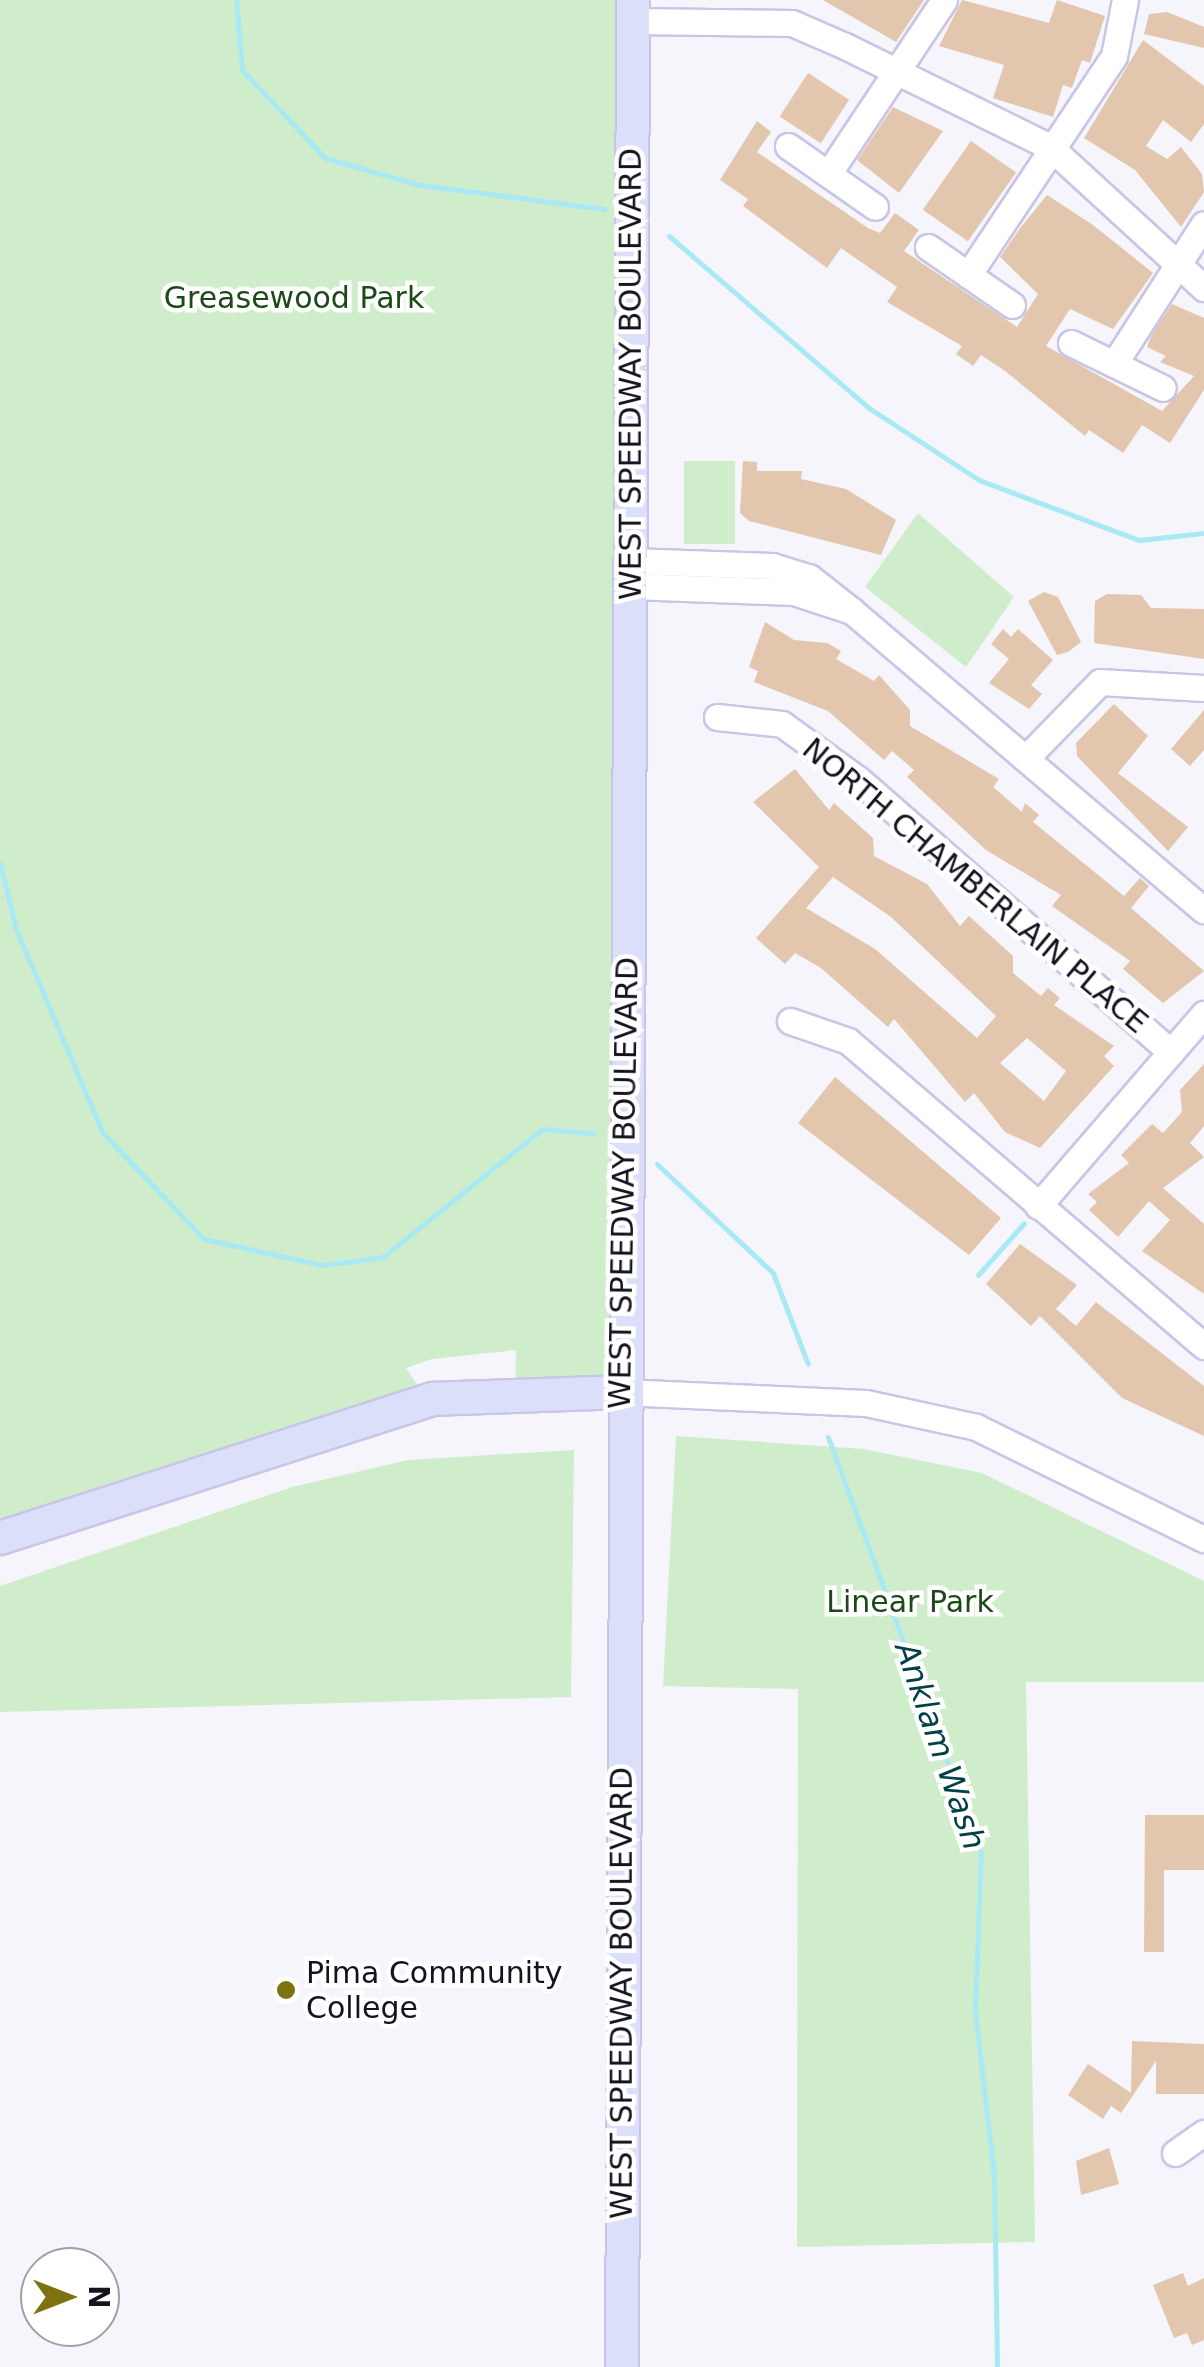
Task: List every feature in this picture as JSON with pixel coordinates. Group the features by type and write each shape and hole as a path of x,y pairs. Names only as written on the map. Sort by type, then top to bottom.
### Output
{"main road":[{"name":"WEST SPEEDWAY BOULEVARD","path":"622,2367 622,1392 633,10"},
{"path":"0,1538 433,1399 622,1392"}],"street":[{"path":"828,174 944,0"},
{"path":"968,275 1050,146 1114,56 1126,0"},
{"path":"633,10 792,12 893,76 1050,146 1204,288"},
{"path":"788,146 875,206"},
{"path":"1114,364 1204,224"},
{"path":"928,247 1012,305"},
{"path":"1071,343 1163,388"},
{"path":"630,573 794,592 852,610 1204,911"},
{"path":"1026,758 1098,679 1204,688"},
{"name":"NORTH CHAMBERLAIN PLACE","path":"717,717 782,724 859,780 1171,1052"},
{"path":"1038,1206 1204,1014"},
{"path":"790,1021 848,1042 1204,1345"},
{"path":"622,1392 866,1403 976,1427 1204,1538"},
{"path":"1175,2153 1204,2133"}],"green space":[{"name":"Greasewood Park","path":"0,0 627,0 630,586 610,1392 515,1395 516,1350 432,1359 406,1368 428,1401 0,1546"},
{"path":"684,461 735,461 735,544 684,544"},
{"path":"918,513 1014,597 966,667 865,587"},
{"name":"Linear Park","path":"676,1436 863,1449 982,1473 1204,1581 1204,1682 1026,1682 1035,2242 797,2247 798,1689 663,1686"},
{"path":"574,1450 571,1697 0,1712 0,1586 292,1487 408,1460"}],"building":[{"path":"823,0 924,0 896,42"},
{"path":"962,0 1049,23 1057,0 1105,16 1090,63 1082,60 1072,88 1063,85 1053,117 993,98 1004,65 939,46"},
{"path":"1167,12 1204,27 1204,48 1144,34 1149,14"},
{"path":"1143,40 1204,86 1204,124 1191,142 1163,120 1146,146 1167,159 1181,147 1202,174 1204,192 1181,227 1135,170 1084,138"},
{"path":"808,73 849,100 821,143 780,117"},
{"path":"893,107 943,131 899,193 857,160"},
{"path":"757,121 771,132 757,152 868,228 880,233 895,213 919,230 904,251 1017,327 1038,294 1000,257 1021,227 1047,195 1093,225 1153,273 1113,329 1070,309 1046,346 1162,411 1194,376 1160,362 1166,356 1147,347 1152,334 1172,304 1204,318 1204,390 1170,443 1142,425 1123,453 1089,430 1085,436 1005,371 981,355 973,366 956,354 962,346 887,302 897,287 841,248 827,268 743,206 748,199 720,180"},
{"path":"971,141 1016,173 968,241 923,210"},
{"path":"743,461 757,462 757,471 802,471 801,479 846,489 896,520 881,555 749,521 740,513"},
{"path":"1044,592 1058,597 1081,642 1068,652 1057,655 1028,601"},
{"path":"1107,594 1141,595 1151,608 1204,609 1204,659 1094,643 1095,601"},
{"path":"765,622 794,640 827,643 841,651 836,659 874,681 879,675 910,710 910,726 999,779 993,787 1022,812 1025,803 1039,815 1033,822 1124,896 1140,878 1149,886 1131,908 1204,971 1163,1003 1123,969 1130,961 1052,906 1061,895 986,850 907,777 914,770 892,751 884,760 828,711 754,682 758,671 749,667"},
{"path":"1003,629 1011,637 1018,629 1053,660 1031,685 1042,694 1029,709 989,683 1009,659 991,644"},
{"path":"1114,704 1148,736 1118,773 1188,827 1168,851 1077,756 1076,743"},
{"path":"1204,710 1204,750 1190,766 1171,749"},
{"path":"795,769 829,810 834,803 873,838 874,856 927,884 960,926 969,916 1013,956 1013,973 1041,996 1048,988 1060,998 1054,1005 1114,1046 1104,1056 1114,1066 1040,1148 1005,1132 974,1093 965,1102 894,1019 888,1027 821,968 795,953 785,964 756,938 819,867 753,802","holes":["833,877 891,917 996,1016 977,1038 875,949 806,908","1027,1038 1066,1071 1044,1101 1000,1063"]},
{"path":"1204,1064 1204,1126 1190,1143 1204,1157 1163,1188 1204,1224 1204,1294 1142,1251 1170,1220 1149,1201 1118,1237 1089,1210 1097,1202 1088,1194 1129,1163 1121,1155 1152,1124 1163,1133 1182,1112 1180,1090"},
{"path":"835,1077 1001,1218 969,1255 798,1123"},
{"path":"1020,1244 1077,1285 1056,1309 1076,1326 1096,1302 1204,1386 1204,1436 1122,1398 1040,1316 1031,1326 986,1284"},
{"path":"1145,1815 1204,1815 1204,1870 1164,1870 1164,1952 1144,1952"},
{"path":"1132,2041 1204,2044 1204,2094 1156,2094 1156,2061 1121,2113 1111,2106 1103,2119 1068,2095 1088,2064 1131,2093"},
{"path":"1109,2148 1119,2184 1081,2195 1076,2161"},
{"path":"1183,2273 1188,2286 1204,2278 1204,2340 1192,2345 1187,2333 1174,2338 1153,2285"}],"waterway":[{"path":"236,0 242,70 325,158 420,185 604,209"},
{"path":"669,236 869,408 979,480 1139,540 1204,533"},
{"name":"Anklam Wash","path":"0,863 16,929 102,1132 204,1239 322,1265 383,1257 542,1129 593,1133"},
{"name":"Anklam Wash","path":"657,1164 773,1273 808,1364"},
{"path":"978,1275 1024,1223"},
{"name":"Anklam Wash","path":"828,1437 981,1853 975,2011 994,2174 997,2367"}],"place":[{"name":"Pima Community College","path":"286,1990"}]}
